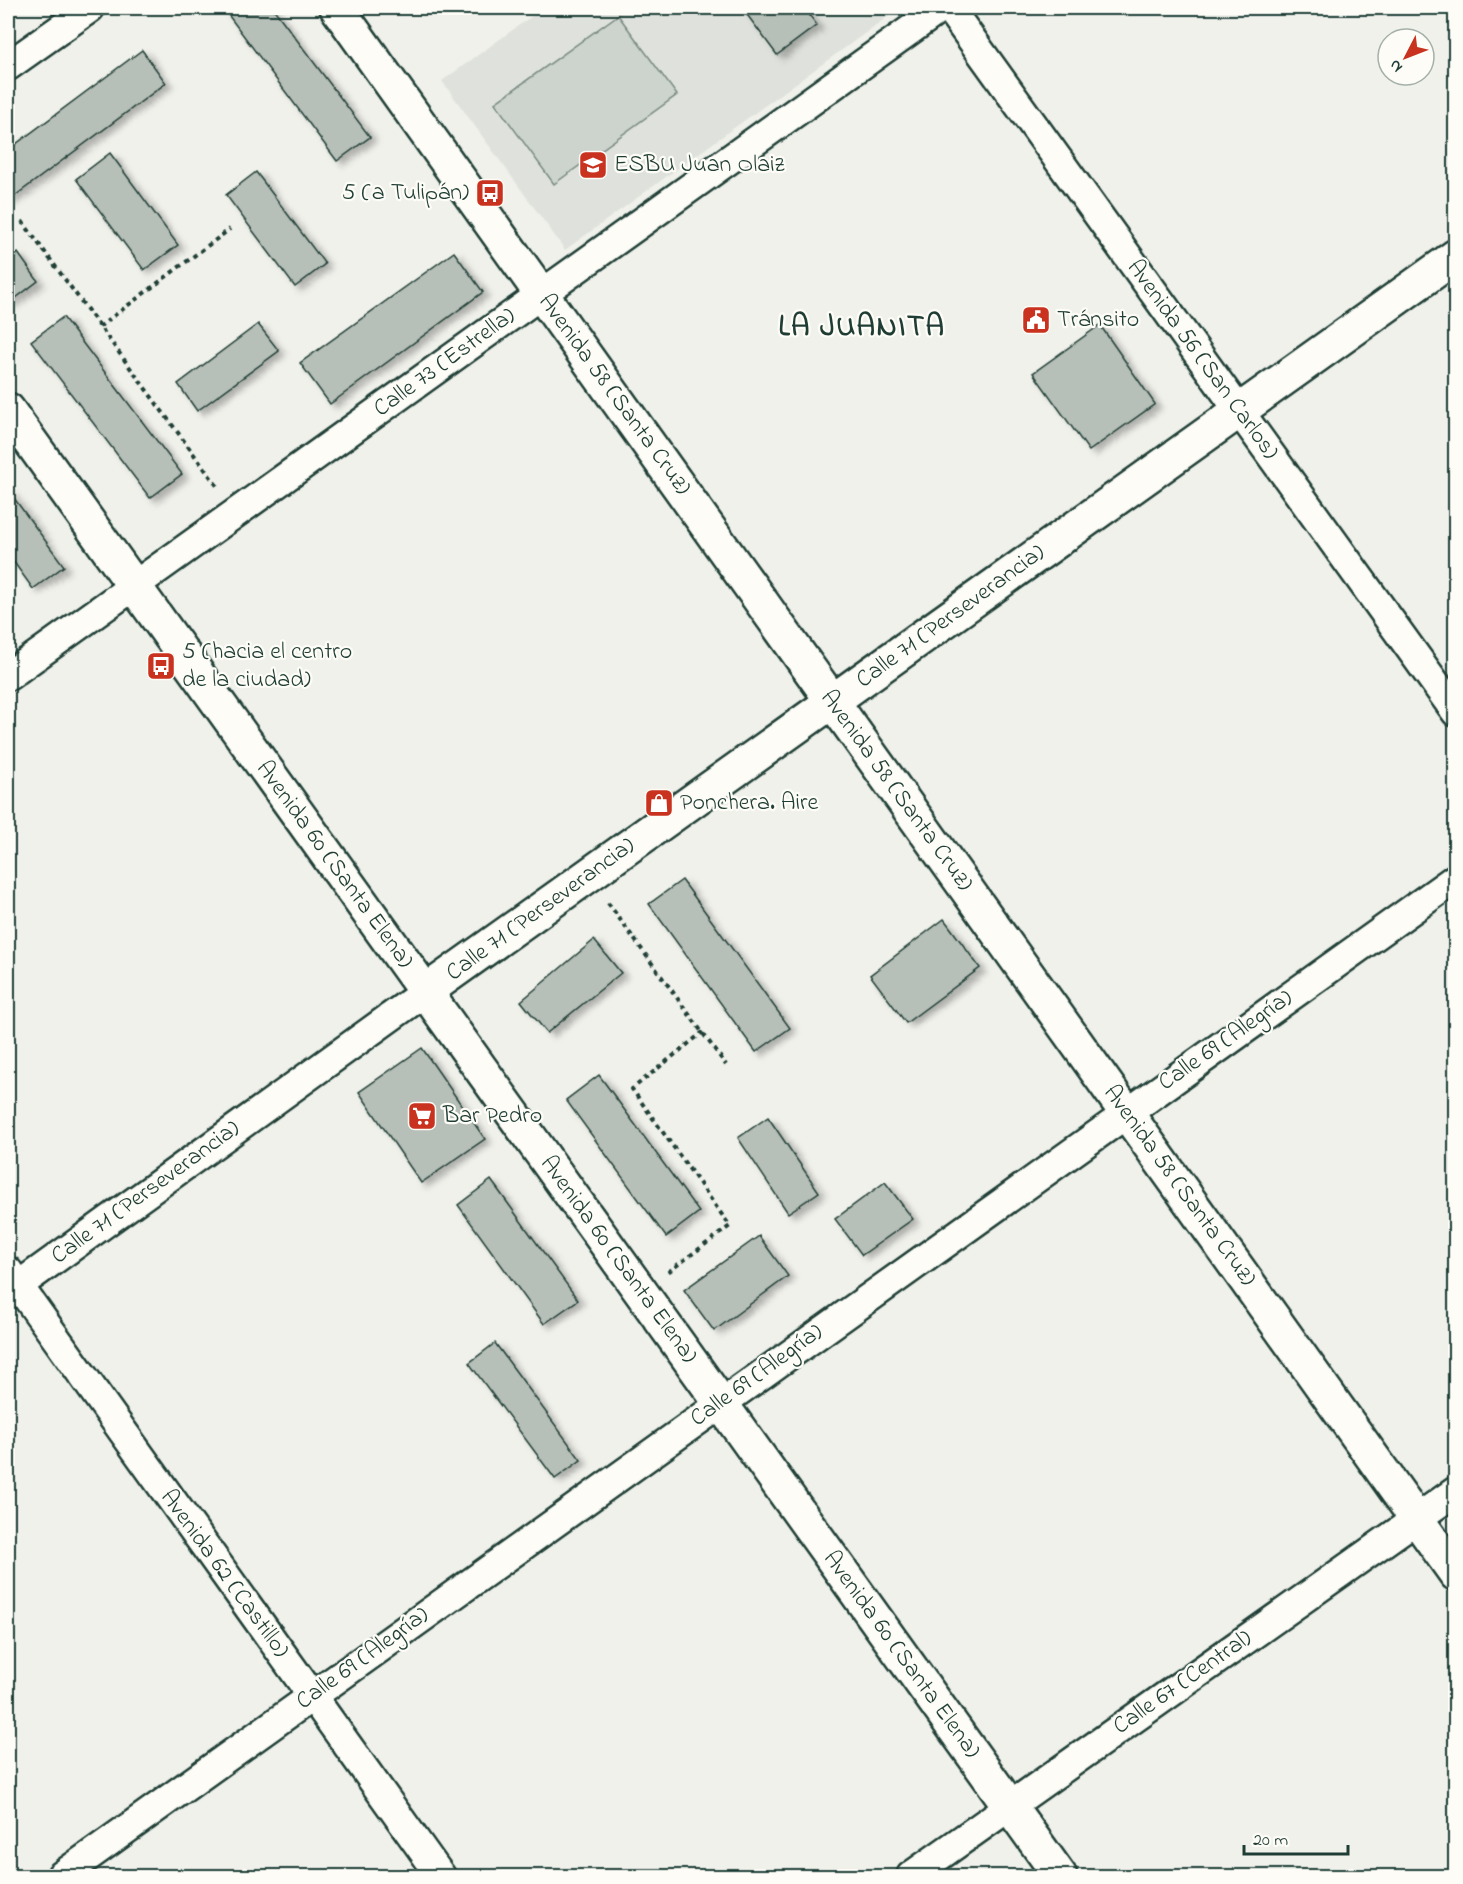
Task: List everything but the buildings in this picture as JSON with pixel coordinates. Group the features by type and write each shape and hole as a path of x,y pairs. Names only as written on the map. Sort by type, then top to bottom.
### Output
{"street":[{"path":"8,66 90,8"},
{"name":"Avenida 58 (Santa Cruz)","path":"337,8 1455,1574"},
{"name":"Calle 73 (Estrella)","path":"8,676 942,8"},
{"name":"Avenida 56 (San Carlos)","path":"949,8 1455,712"},
{"name":"Calle 71 (Perseverancia)","path":"11,1283 425,992 1455,256"},
{"name":"Avenida 60 (Santa Elena)","path":"8,410 1060,1876"},
{"name":"Calle 69 (Alegría)","path":"61,1876 1455,878"},
{"name":"Avenida 62 (Castillo)","path":"11,1283 441,1876"},
{"name":"Calle 67 (Central)","path":"911,1876 1455,1491"}],"path":[{"path":"22,221 237,512"},
{"path":"99,327 230,229"},
{"path":"588,876 726,1065"},
{"path":"640,1292 730,1226 632,1089 703,1032"}],"shaded area":[{"name":"ESBU Juan Olaiz","path":"543,8 900,8 565,250 442,81"},
{"path":"618,15 677,95 554,184 495,103"}],"place":[{"name":"ESBU Juan Olaiz","path":"593,165"},
{"name":"5 (a Tulipán)","path":"490,193"},
{"name":"Tránsito","path":"1036,320"},
{"name":"5 (hacia el centro de la ciudad)","path":"161,666"},
{"name":"Ponchera. Aire","path":"659,803"},
{"name":"Bar Pedro","path":"422,1116"}],"district":[{"name":"LA JUANITA","path":"862,328"}]}
